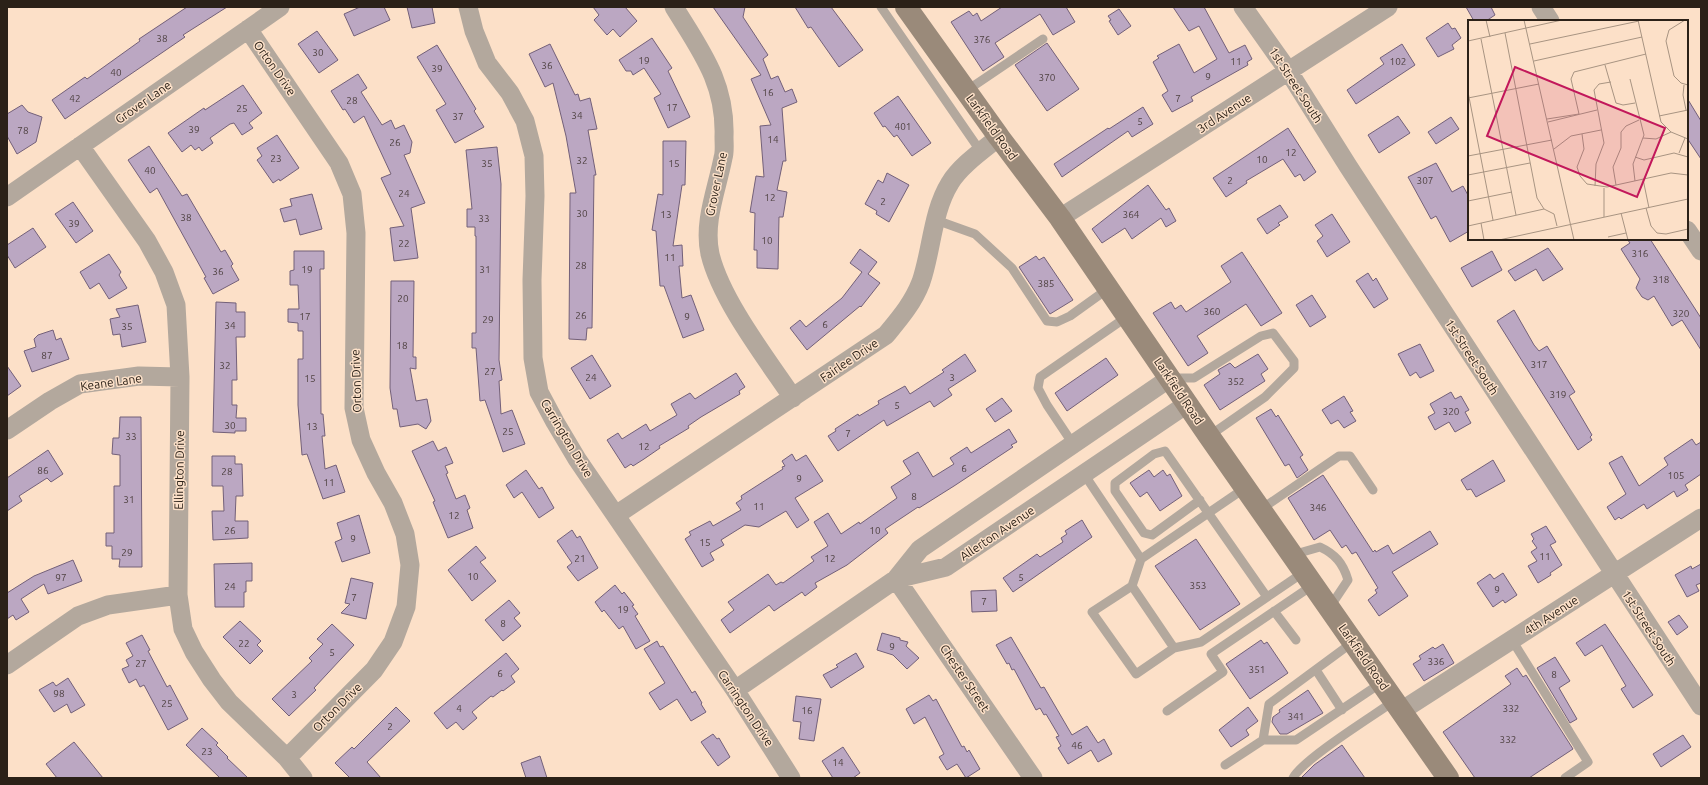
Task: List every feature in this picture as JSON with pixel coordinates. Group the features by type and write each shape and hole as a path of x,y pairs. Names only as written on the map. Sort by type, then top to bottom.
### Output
{"main road":[{"name":"Larkfield Road","path":"906,7 999,137 1060,218 1260,510 1448,778"}],"street":[{"name":"Grover Lane","path":"9,192 80,146 280,7"},
{"name":"Carrington Drive","path":"468,7 474,31 487,63 510,93 524,121 534,156 535,196 532,280 533,358 539,392 574,453 792,778"},
{"name":"Grover Lane","path":"674,7 704,55 720,90 725,123 724,156 709,218 710,253 720,282 733,306 793,398"},
{"name":"1st Street South","path":"1244,7 1289,72 1353,173 1701,706"},
{"name":"3rd Avenue","path":"1060,218 1388,7"},
{"path":"1541,7 1549,20"},
{"name":"Orton Drive","path":"248,29 339,163 352,194 356,233 354,408 361,440 376,473 393,503 405,534 410,565 406,607 393,642 374,670 287,758"},
{"name":"Fairlee Drive","path":"616,515 886,335 909,308 921,282 936,220 950,182 999,137"},
{"name":"Ellington Drive","path":"80,146 147,241 164,272 176,305 180,377 178,595 183,629 194,652 212,680 229,702 287,758 303,778"},
{"path":"1688,232 1701,251"},
{"name":"Keane Lane","path":"7,430 50,401 80,384 139,376 180,377"},
{"name":"Allerton Avenue","path":"734,690 896,579 920,549 1170,378"},
{"name":"Allerton Avenue","path":"896,579 946,568 1187,404"},
{"path":"1073,444 1087,472"},
{"name":"4th Avenue","path":"1398,706 1512,640 1701,518"},
{"name":"Chester Street","path":"896,579 1033,778"},
{"path":"7,665 78,616 108,605 178,595"}],"lane":[{"path":"880,7 981,152"},
{"path":"966,91 1043,39"},
{"path":"936,220 975,234 1012,268 1047,321 1057,322 1070,316 1109,288"},
{"path":"1073,444 1047,405 1038,388 1040,377 1128,316"},
{"path":"1170,378 1194,378 1262,336 1274,333 1294,361 1294,368 1265,397 1209,436"},
{"path":"1200,500 1152,535 1144,533 1115,491 1115,483 1154,454 1165,450 1200,500 1208,513 1267,597"},
{"path":"1260,510 1339,456 1350,456 1372,490"},
{"path":"1087,472 1141,559"},
{"path":"1245,488 1141,559 1132,586 1092,612 1136,674 1174,648 1200,642 1303,571"},
{"path":"1167,711 1223,672 1211,654 1274,611 1320,547 1332,553 1345,568 1348,580 1329,608"},
{"path":"1132,586 1174,648"},
{"path":"1274,611 1296,640"},
{"path":"1512,640 1588,762 1565,778"},
{"path":"1263,740 1269,704 1353,642"},
{"path":"1316,670 1342,710"},
{"path":"1225,765 1263,740 1296,740 1381,683"},
{"path":"1293,778 1296,772 1321,752 1398,706"}],"building":[{"path":"187,7 227,7 183,35 185,37 65,119 52,100 85,77 87,79 140,41 139,39"},
{"path":"360,7 384,7 390,20 354,36 344,14"},
{"path":"407,7 432,7 435,23 412,28"},
{"path":"593,7 625,7 637,21 620,37 613,29 607,35 594,20 599,15"},
{"path":"713,7 745,7 743,17 768,55 763,59 771,79 778,76 785,92 792,89 797,102 782,108 786,161 783,161 777,190 787,192 783,217 779,217 778,269 757,268 757,250 754,250 755,213 750,212 756,176 764,177 760,126 771,125 751,79 761,75"},
{"path":"795,7 831,7 863,50 839,67 811,27 808,28"},
{"path":"1002,7 1066,7 1075,22 1053,35 1040,14 995,43 1004,57 983,71 951,22 969,11 973,16 977,13 981,21"},
{"path":"1173,7 1204,7 1229,53 1245,45 1252,59 1247,62 1248,65 1191,97 1193,101 1172,112 1162,95 1168,91 1153,62 1159,58 1157,56 1179,44 1194,73 1217,59 1199,26 1189,31"},
{"path":"1466,7 1491,7 1495,15 1488,20 1473,20"},
{"path":"1119,9 1131,26 1118,35 1109,21 1111,20 1108,16"},
{"path":"1448,23 1452,29 1455,28 1461,38 1452,45 1454,49 1438,57 1426,38"},
{"path":"317,31 338,60 319,73 298,44"},
{"path":"652,38 672,68 668,71 690,117 668,128 654,98 661,94 644,68 633,75 631,71 626,71 619,60"},
{"path":"1047,43 1079,89 1047,111 1015,65"},
{"path":"550,44 575,95 578,94 580,101 590,98 597,129 588,130 596,175 594,175 592,328 587,328 586,340 569,339 570,193 576,193 566,136 553,83 545,87 529,54"},
{"path":"1402,44 1415,65 1356,104 1347,90 1384,64 1380,58"},
{"path":"437,45 476,109 474,111 484,127 455,143 436,110 446,104 417,57"},
{"path":"358,74 367,88 361,92 382,125 391,120 395,129 404,125 412,142 410,153 404,155 425,203 411,208 418,258 394,261 390,228 404,226 381,178 391,174 364,116 354,123 345,109 343,110 331,91"},
{"path":"243,85 262,113 249,123 253,128 242,135 234,123 230,124 210,138 213,143 202,151 199,147 195,150 191,145 182,152 168,133 204,108 205,110"},
{"path":"898,96 931,143 912,156 897,135 894,137 885,126 883,127 874,113"},
{"path":"1688,100 1701,121 1701,159 1688,140"},
{"path":"22,105 28,112 42,117 36,142 17,154 7,136 7,114"},
{"path":"1143,107 1153,124 1132,137 1128,131 1062,177 1054,164"},
{"path":"1398,116 1410,133 1379,153 1368,135"},
{"path":"1451,117 1459,129 1436,144 1428,132"},
{"path":"1288,128 1316,172 1304,181 1300,174 1295,177 1283,159 1246,181 1247,183 1226,197 1213,178"},
{"path":"277,135 299,168 280,181 279,179 273,183 257,160 262,156 257,148"},
{"path":"663,141 686,141 685,185 682,185 673,246 682,245 683,266 679,266 682,298 691,295 704,330 683,338 664,286 660,286 656,231 652,230 658,194 663,195"},
{"path":"149,146 182,196 187,194 221,252 225,250 233,264 231,266 239,280 213,294 204,278 206,277 157,188 150,193 128,160"},
{"path":"497,147 501,184 499,360 502,380 499,381 501,414 512,410 525,444 503,452 485,400 480,401 476,348 472,348 472,333 476,333 476,236 475,227 467,227 467,209 472,209 466,150"},
{"path":"1436,163 1452,192 1463,186 1468,195 1468,232 1450,242 1436,216 1431,219 1408,177"},
{"path":"887,173 909,185 889,222 876,214 877,211 865,204 878,180 883,183"},
{"path":"1148,185 1166,210 1169,208 1176,221 1166,227 1161,218 1132,239 1125,228 1102,243 1092,229"},
{"path":"312,194 322,229 300,235 296,219 284,222 280,209 292,206 290,199"},
{"path":"73,202 93,231 76,243 55,214"},
{"path":"1280,205 1288,217 1278,223 1280,225 1267,234 1257,219"},
{"path":"1332,214 1350,242 1327,257 1317,241 1323,236 1315,225"},
{"path":"33,228 46,247 15,268 7,255 7,245"},
{"path":"1628,240 1651,240 1701,318 1701,350 1682,320 1672,326 1654,296 1648,300 1642,297 1636,288 1640,279 1621,249 1630,243"},
{"path":"1548,248 1563,269 1543,281 1536,269 1515,281 1508,271"},
{"path":"860,249 877,262 868,274 880,283 861,307 860,306 807,350 790,328 800,320 806,327 842,298 862,272 850,263"},
{"path":"294,251 324,251 324,269 320,269 321,414 323,414 325,436 322,436 325,469 336,465 345,492 323,499 307,454 302,455 298,405 298,359 303,359 303,331 298,331 298,323 288,322 288,309 299,309 298,285 290,285 290,271 294,270"},
{"path":"1492,251 1502,270 1472,287 1461,268"},
{"path":"1242,252 1282,313 1261,326 1246,304 1197,336 1208,353 1188,366 1153,313 1171,302 1175,309 1181,305 1186,312 1231,282 1221,266"},
{"path":"109,254 121,272 119,275 127,288 109,299 99,283 90,289 80,272"},
{"path":"1036,256 1039,260 1044,257 1073,300 1050,314 1019,267"},
{"path":"1368,273 1373,281 1376,278 1388,299 1374,308 1356,281"},
{"path":"391,281 414,281 413,357 416,357 416,369 410,368 416,401 427,399 431,421 426,429 418,424 400,427 397,409 393,409 390,388"},
{"path":"1312,295 1326,317 1310,327 1296,305"},
{"path":"216,302 236,303 236,312 245,312 245,337 236,337 237,380 232,380 232,405 237,405 236,418 246,418 246,431 235,431 235,433 213,432"},
{"path":"138,305 146,342 122,347 120,334 113,335 110,319 120,317 116,309"},
{"path":"1514,310 1539,351 1547,346 1575,392 1569,396 1592,435 1590,437 1592,440 1578,450 1497,321"},
{"path":"53,330 56,340 61,338 69,359 32,372 24,351 36,347 34,339 38,335"},
{"path":"1420,344 1434,371 1420,378 1416,372 1410,376 1398,354"},
{"path":"965,354 976,371 948,389 952,395 934,407 930,401 887,426 884,420 838,451 828,436 836,431 835,429 858,414 859,416 879,404 878,401 905,386 910,394 944,372 942,370"},
{"path":"1258,354 1268,369 1261,374 1265,381 1220,410 1204,385 1220,374 1218,370 1230,363 1235,368"},
{"path":"592,355 611,386 590,399 571,368"},
{"path":"1106,358 1118,375 1067,411 1055,393"},
{"path":"7,366 21,386 7,396"},
{"path":"736,373 745,387 739,391 740,394 701,417 688,426 689,428 659,446 660,448 644,459 633,466 631,464 625,468 607,440 618,433 622,439 646,424 650,431 677,415 671,404 690,393 695,399"},
{"path":"1451,392 1455,399 1461,396 1469,410 1465,412 1471,423 1455,432 1449,422 1435,430 1428,417 1435,413 1430,404"},
{"path":"1344,396 1353,411 1350,412 1356,421 1344,428 1338,420 1331,424 1322,410"},
{"path":"1002,398 1012,411 995,422 986,409"},
{"path":"1271,409 1276,417 1278,415 1303,455 1300,457 1308,470 1297,478 1289,464 1285,466 1256,418"},
{"path":"120,417 141,417 142,567 119,567 120,559 112,559 112,546 106,546 106,533 114,533 114,486 120,486 120,455 112,454 113,438 119,438"},
{"path":"1009,429 1017,442 1011,445 1013,447 885,529 888,533 847,565 815,583 817,587 805,596 802,592 774,611 769,605 730,633 721,620 734,610 728,602 768,574 776,585 781,582 783,583 814,561 811,557 828,546 814,522 828,513 841,534 859,522 860,524 897,498 891,487 911,474 903,461 918,452 933,477 954,464 950,458 967,447 971,453"},
{"path":"1692,439 1696,445 1701,442 1701,474 1685,485 1688,490 1677,497 1674,491 1647,509 1644,504 1621,519 1619,517 1615,520 1607,507 1626,494 1609,463 1622,456 1639,486 1668,465 1664,458"},
{"path":"433,441 438,451 446,447 453,463 445,466 448,473 446,474 456,499 465,495 470,508 467,510 473,528 448,538 433,502 435,501 412,451"},
{"path":"48,450 63,474 51,482 47,478 19,496 22,501 7,511 7,478"},
{"path":"792,454 796,461 806,455 823,481 795,498 809,520 797,528 786,511 759,527 745,525 721,540 724,545 710,553 714,560 702,567 685,539 691,535 689,532 710,521 713,526 741,510 736,503 742,499 741,496 783,469 782,467 785,466 782,461"},
{"path":"212,456 235,456 235,464 242,464 243,496 236,496 235,521 248,521 248,538 213,540 212,511 224,511 223,486 212,486"},
{"path":"1493,460 1505,481 1476,497 1471,489 1467,490 1461,480"},
{"path":"526,470 539,489 542,487 554,508 539,518 522,492 514,498 506,485"},
{"path":"1149,470 1154,477 1163,470 1167,476 1170,474 1182,496 1160,511 1147,492 1140,497 1130,483"},
{"path":"1323,475 1373,552 1375,550 1376,552 1388,545 1393,554 1430,531 1438,544 1392,572 1408,596 1379,616 1368,600 1377,593 1375,590 1378,588 1356,552 1352,554 1346,545 1342,548 1330,530 1314,540 1288,498"},
{"path":"359,515 370,553 342,562 335,542 342,539 337,523"},
{"path":"1082,520 1092,537 1013,592 1003,578 1037,554 1040,557 1063,542 1061,538 1067,534 1065,531"},
{"path":"1546,526 1556,542 1550,545 1562,565 1550,573 1551,575 1538,583 1528,566 1537,561 1531,552 1537,548 1532,541 1534,539 1531,534"},
{"path":"572,530 577,538 580,536 598,568 578,581 567,567 572,563 557,541"},
{"path":"1196,539 1240,604 1200,630 1155,566"},
{"path":"476,546 486,558 480,562 496,581 472,601 448,570"},
{"path":"73,560 82,581 48,594 44,584 21,599 29,612 16,620 13,615 7,619 7,593 34,576"},
{"path":"252,563 252,581 246,581 244,607 215,607 214,564"},
{"path":"1701,564 1701,583 1696,585 1699,591 1687,597 1675,575 1691,566 1692,569"},
{"path":"1503,573 1517,595 1505,603 1503,600 1493,607 1477,583 1490,574 1494,579"},
{"path":"351,578 373,583 366,619 341,613 350,604 345,603"},
{"path":"615,585 622,594 624,592 634,605 632,606 638,614 635,616 650,641 636,649 623,626 619,629 604,610 602,612 595,602"},
{"path":"996,590 997,611 972,612 971,591"},
{"path":"509,600 520,613 514,618 521,626 503,641 485,620"},
{"path":"1679,615 1688,627 1677,635 1668,622"},
{"path":"240,621 261,641 257,645 263,651 250,664 223,637"},
{"path":"332,624 354,645 314,688 316,690 289,716 272,699 312,661 309,658 323,644 317,639"},
{"path":"1605,624 1653,695 1633,708 1621,689 1626,686 1602,645 1585,656 1576,643"},
{"path":"882,633 908,642 906,646 919,658 907,669 893,655 877,650"},
{"path":"142,635 150,650 148,651 167,687 170,685 188,719 168,730 144,685 140,687 136,679 129,683 122,669 129,666 126,660 133,656 126,643"},
{"path":"1011,637 1041,688 1044,687 1072,735 1087,726 1098,743 1104,739 1112,754 1098,762 1091,750 1068,764 1058,748 1061,746 1056,737 1059,736 1046,714 1044,715 1040,708 1036,710 1014,669 1012,670 1009,663 1007,664 996,645"},
{"path":"1261,640 1264,644 1267,642 1288,673 1250,699 1226,664"},
{"path":"657,641 660,647 663,646 692,693 695,691 706,712 691,721 677,699 660,710 649,693 665,683 644,649"},
{"path":"1443,644 1454,663 1424,681 1413,664 1421,659 1419,656 1433,647 1435,649"},
{"path":"506,653 519,669 511,676 515,682 493,697 491,696 472,712 477,718 463,730 456,722 447,729 434,713"},
{"path":"856,653 864,667 831,688 823,675 838,667 836,665"},
{"path":"1555,657 1570,681 1559,688 1577,719 1570,723 1537,668"},
{"path":"1517,668 1523,677 1526,675 1573,749 1529,778 1475,778 1443,732 1511,684 1505,676"},
{"path":"68,678 85,705 71,713 67,704 54,712 39,690 53,682 56,686"},
{"path":"1308,690 1323,713 1287,734 1280,734 1272,722 1273,717 1280,712 1279,710"},
{"path":"929,695 933,701 936,699 962,747 964,746 967,752 969,750 980,769 966,778 957,764 947,770 939,757 944,754 925,717 914,724 906,709"},
{"path":"796,696 821,699 814,741 799,739 801,722 793,721"},
{"path":"396,707 410,721 367,762 381,778 350,778 335,763 352,747 354,749"},
{"path":"1248,707 1258,721 1246,730 1249,735 1231,747 1219,730"},
{"path":"202,728 218,743 216,745 228,757 227,758 248,778 220,778 186,745"},
{"path":"713,734 717,739 719,738 730,757 718,766 701,742"},
{"path":"1683,735 1691,747 1661,767 1653,754"},
{"path":"74,742 103,778 57,778 46,764"},
{"path":"1342,745 1365,778 1301,778 1314,765"},
{"path":"843,747 860,773 853,778 833,778 822,761"},
{"path":"540,756 547,778 526,778 521,763"}]}
